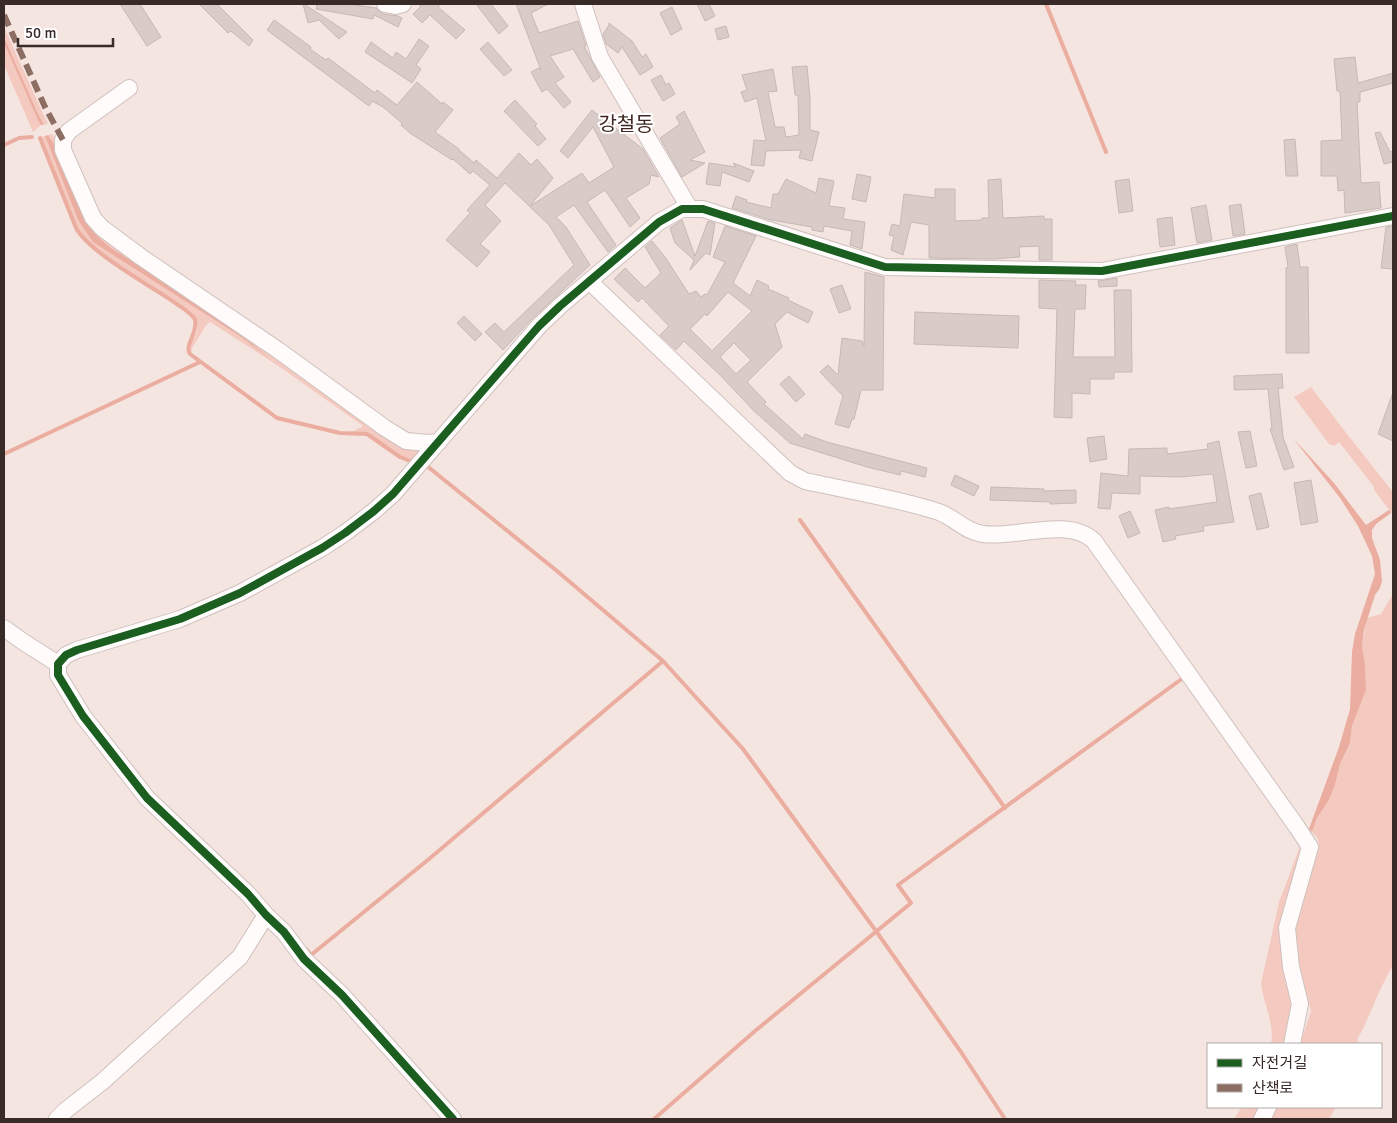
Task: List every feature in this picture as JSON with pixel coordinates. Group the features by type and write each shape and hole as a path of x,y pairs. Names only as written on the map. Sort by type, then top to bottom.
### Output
{"street":[{"path":"385,4 394,6 403,4"},
{"path":"583,4 600,57 690,209"},
{"path":"129,88 69,131 63,140 63,150 94,218 102,228 141,257 278,350 385,428 406,441 439,442"},
{"path":"453,1119 342,995 304,960 284,932 248,894 147,798 83,716 66,691 58,675 58,664 66,654 149,629 211,606 247,589 322,548 374,511 393,494 539,326 589,281 660,222 682,209 703,209 885,267 1102,271 1393,216"},
{"path":"589,281 790,473 805,481 938,512 949,516 967,529 982,534 1043,530 1077,531 1086,534 1094,541 1310,847 1287,928 1291,967 1300,1004 1292,1043"},
{"path":"4,628 58,664"},
{"path":"57,1119 102,1082 240,958 266,915"}],"shaded area":[{"path":"4,27 48,123 44,125 4,37"},
{"path":"4,37 44,125 41,125 38,120 4,43"},
{"path":"4,43 41,125 33,132 4,65"},
{"path":"52,134 59,143 93,224 422,448 417,463 401,456 367,433 352,432 363,426 280,367 210,322 192,348 191,353 190,346 197,332 197,318 172,299 106,256 84,237 77,228 41,137 45,136 78,220 119,258 265,354 227,324 107,246 97,237 89,226 56,148 48,135"},
{"path":"48,135 56,147 89,226 95,234 114,250 234,330 269,358 238,335 93,242 78,220 45,136"},
{"path":"1311,387 1393,492 1393,515 1339,442 1334,446 1329,444 1294,397"},
{"path":"1293,438 1334,483 1366,525 1389,510 1391,513 1376,524 1372,530 1372,538 1380,560 1382,581 1375,595 1364,630 1362,647 1365,663 1366,690 1352,726 1350,743 1340,764 1335,785 1329,800 1317,818 1312,832 1309,829 1339,747 1350,709 1352,652 1355,634 1375,574 1372,556 1358,526 1340,498"},
{"path":"1393,594 1393,966 1357,1040 1359,1043 1300,1043 1311,1011 1295,947 1294,918 1319,847 1318,839 1312,832 1317,818 1329,800 1335,785 1340,764 1350,743 1352,726 1366,690 1365,663 1362,647 1367,618 1381,614"},
{"path":"1301,844 1304,853 1283,958 1292,1012 1285,1043 1271,1043 1270,1021 1261,983 1279,902"},
{"path":"1241,1108 1259,1108 1252,1119 1234,1119"},
{"path":"1274,1108 1335,1108 1329,1119 1268,1119"}],"building":[{"path":"120,4 140,4 161,37 147,46"},
{"path":"199,4 217,4 253,40 249,46 231,31 228,33"},
{"path":"303,4 347,32 339,39 319,20 308,23"},
{"path":"317,4 349,4 376,8 383,14 402,18 398,27 374,15 373,19 316,9"},
{"path":"418,4 441,4 438,7 465,30 456,39 430,15 422,23 413,14 421,6"},
{"path":"476,4 491,4 508,26 499,34"},
{"path":"516,4 548,4 531,13 539,33 578,21 586,46 584,46 600,77 593,82 573,49 550,56 564,77 555,83 571,102 564,108 547,89 542,92 531,72 539,68 541,70"},
{"path":"697,4 709,4 715,16 705,21"},
{"path":"672,7 682,29 671,35 660,13"},
{"path":"274,20 311,47 310,49 326,60 328,58 375,93 377,90 397,105 417,82 442,104 443,102 453,110 435,132 459,149 474,163 476,160 497,178 519,153 531,165 537,159 553,178 530,206 582,173 589,183 614,167 593,127 568,158 560,151 592,110 643,149 659,177 651,175 649,184 626,198 640,218 630,227 605,190 587,202 616,245 608,252 574,205 556,217 566,227 590,265 532,319 503,350 485,332 495,323 504,332 574,265 549,225 505,183 485,205 501,221 480,244 490,252 477,267 446,240 470,213 467,210 490,185 473,171 470,174 453,159 410,133 401,125 402,123 383,107 372,101 369,106 267,30"},
{"path":"609,23 632,41 642,57 646,54 653,67 640,75 622,47 618,53 606,44 603,34"},
{"path":"726,26 729,37 718,40 715,29"},
{"path":"419,39 429,46 416,65 421,69 412,83 365,52 371,42 393,58 396,52 406,59"},
{"path":"488,42 512,70 504,76 480,49"},
{"path":"1355,57 1358,83 1393,73 1393,83 1360,92 1360,102 1357,102 1361,183 1379,182 1381,208 1345,213 1344,190 1338,191 1337,176 1321,176 1321,141 1342,140 1340,91 1337,91 1334,59"},
{"path":"807,66 810,130 819,132 812,161 799,158 801,150 766,151 764,166 751,165 754,140 766,141 757,98 745,102 741,92 747,90 742,75 773,69 777,91 768,92 775,127 784,127 786,137 799,135 798,95 795,95 792,67"},
{"path":"661,75 666,85 669,83 675,94 663,101 651,80"},
{"path":"515,100 537,124 535,126 546,139 538,146 504,111"},
{"path":"684,111 705,152 690,160 705,163 682,177 660,138 680,124 676,117"},
{"path":"1380,132 1390,152 1393,151 1393,162 1384,164 1375,133"},
{"path":"1295,139 1298,176 1286,176 1284,140"},
{"path":"709,163 736,167 733,163 754,171 749,182 722,172 720,186 706,184"},
{"path":"857,174 871,177 866,202 852,199"},
{"path":"819,178 834,181 829,206 845,208 843,219 865,222 862,249 850,245 852,231 824,226 823,232 812,230 812,227 771,220 732,208 736,196 747,200 746,202 771,208 773,194 778,194 786,179 816,193"},
{"path":"1001,179 1003,218 1044,216 1044,219 1052,219 1052,260 1039,260 1039,246 1019,247 1020,257 994,259 929,258 929,225 911,222 903,255 891,250 894,236 889,235 892,224 900,226 904,194 935,198 935,189 955,189 955,221 982,220 982,218 989,218 988,180"},
{"path":"1129,179 1133,211 1119,213 1115,181"},
{"path":"1241,204 1245,234 1233,236 1229,206"},
{"path":"1206,205 1212,240 1197,243 1191,208"},
{"path":"1172,217 1175,245 1160,247 1157,219"},
{"path":"682,220 695,256 708,221 715,223 710,255 706,253 690,270 694,260 675,243 670,228"},
{"path":"725,226 756,236 733,283 750,296 757,280 769,286 768,289 789,298 788,300 813,312 808,323 787,312 775,324 782,347 747,382 766,402 764,404 803,439 805,434 827,442 927,468 925,477 901,471 900,475 867,467 790,443 754,411 684,341 676,350 660,335 669,326 642,298 638,302 614,279 625,268 645,288 661,273 645,247 652,241 665,257 689,294 696,291 701,297 705,294 707,295 725,262 713,257","holes":["728,292 752,311 712,351 690,329 705,314 707,316","734,343 751,360 736,374 720,357"]},
{"path":"1393,226 1393,269 1381,268 1386,227"},
{"path":"1297,244 1300,267 1308,267 1309,353 1286,353 1286,268 1288,267 1285,247"},
{"path":"865,272 884,277 883,390 861,390 854,419 852,419 849,428 835,424 843,396 820,372 828,365 838,375 842,338 862,341 864,346"},
{"path":"1117,278 1117,286 1099,287 1098,281"},
{"path":"1039,280 1076,281 1075,285 1086,285 1085,309 1075,309 1073,357 1115,357 1114,290 1131,290 1132,372 1114,372 1114,379 1090,379 1090,394 1072,393 1072,418 1054,417 1057,309 1039,308"},
{"path":"842,285 851,309 839,313 830,289"},
{"path":"915,312 1019,316 1018,348 914,344"},
{"path":"464,316 482,334 475,341 457,323"},
{"path":"1282,374 1283,388 1278,388 1283,437 1294,467 1284,470 1270,429 1272,429 1268,389 1234,390 1234,376"},
{"path":"789,376 805,394 796,402 780,384"},
{"path":"1393,395 1393,441 1378,434"},
{"path":"1250,431 1257,466 1246,468 1238,432"},
{"path":"1104,436 1107,459 1090,462 1087,438"},
{"path":"1219,441 1234,522 1203,526 1204,531 1175,536 1176,539 1163,542 1155,510 1217,502 1213,474 1181,477 1140,476 1140,494 1112,493 1110,509 1098,508 1101,473 1128,476 1129,449 1167,448 1167,454 1208,449 1207,444"},
{"path":"955,475 979,486 974,496 951,485"},
{"path":"1311,480 1318,522 1301,525 1294,483"},
{"path":"991,487 1044,489 1044,491 1076,490 1076,503 1050,504 1050,502 990,500"},
{"path":"1261,493 1269,527 1257,530 1249,496"},
{"path":"1130,511 1140,533 1128,538 1119,516"}],"waterway":[{"path":"1046,4 1106,152"},
{"path":"4,145 19,138 32,137"},
{"path":"40,138 76,228 83,237 105,257 171,300 195,319 195,330 189,347 190,354 277,418 340,433 367,434 400,457 415,463"},
{"path":"4,454 200,362"},
{"path":"427,466 557,571 663,661 743,749 876,931 961,1052 1005,1119"},
{"path":"800,520 1005,808"},
{"path":"306,949 311,955 429,859 663,661"},
{"path":"654,1119 755,1031 911,903 898,885 1183,678"}],"marked path":[{"path":"4,15 45,107 63,140"}],"cycle path":[{"path":"453,1119 342,995 304,959 284,932 248,894 147,798 83,716 58,675 58,664 66,655 180,619 240,593 322,548 345,533 393,494 539,326 659,222 682,209 703,209 885,267 1102,271 1393,216"}],"district":[{"name":"강철동","path":"626,124"}]}
